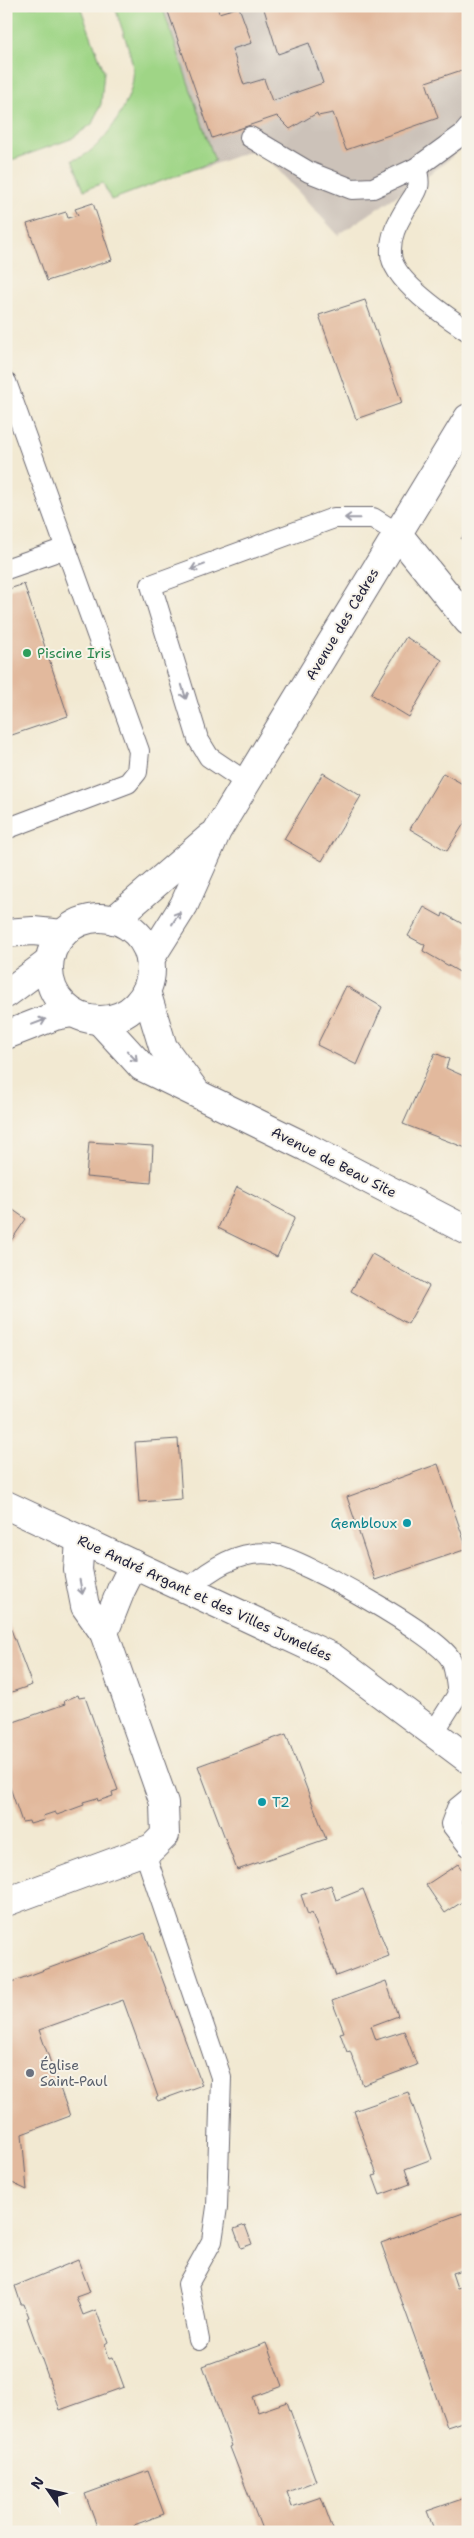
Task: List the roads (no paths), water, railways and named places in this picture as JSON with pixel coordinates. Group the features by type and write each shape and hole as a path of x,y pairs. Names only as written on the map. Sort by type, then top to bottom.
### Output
{"street":[{"name":"Avenue des Cèdres","path":"150,959 184,905 217,831 396,533 468,418"},
{"path":"396,533 468,621"},
{"name":"Avenue des Cèdres","path":"114,920 217,831"},
{"path":"6,1035 55,1016 72,1013 99,1020 114,1018 127,1012 138,1003 146,991 151,976 150,959 146,946 138,934 114,920 90,919 75,924 63,934 54,947 49,962 49,977 53,990 61,1003 72,1013"},
{"path":"6,932 33,931 63,934"},
{"path":"6,994 49,962"},
{"path":"146,991 164,1046 198,1096"},
{"name":"Avenue de Beau Site","path":"99,1020 142,1067 198,1096 306,1147 468,1231"},
{"name":"Rue André Argant et des Villes Jumelées","path":"6,1505 332,1657 468,1759"},
{"path":"7,1899 152,1848 165,1835 164,1803 104,1633 84,1606 78,1570 80,1539"},
{"path":"104,1633 121,1590 134,1564"}],"lane":[{"path":"250,137 309,172 352,189 373,188 416,168 463,134 468,128"},
{"path":"416,168 420,181 417,192 393,232 390,255 402,279 449,318 468,330"},
{"path":"6,382 139,751 137,772 128,782 6,829"},
{"path":"246,782 209,757 198,739 151,585 334,518 373,518 396,533"},
{"path":"6,569 66,548"},
{"path":"188,1589 222,1562 253,1555 273,1554 305,1566 398,1618 431,1639 451,1660 458,1694 434,1732"},
{"path":"468,1799 457,1808 452,1824 468,1846"},
{"path":"144,1850 221,2077 217,2207 212,2241 188,2284 199,2340"}],"place":[{"name":"Piscine Iris","path":"27,653"},
{"name":"Gembloux","path":"407,1523"},
{"name":"T2","path":"262,1802"},
{"name":"Église Saint-Paul","path":"30,2073"}]}
